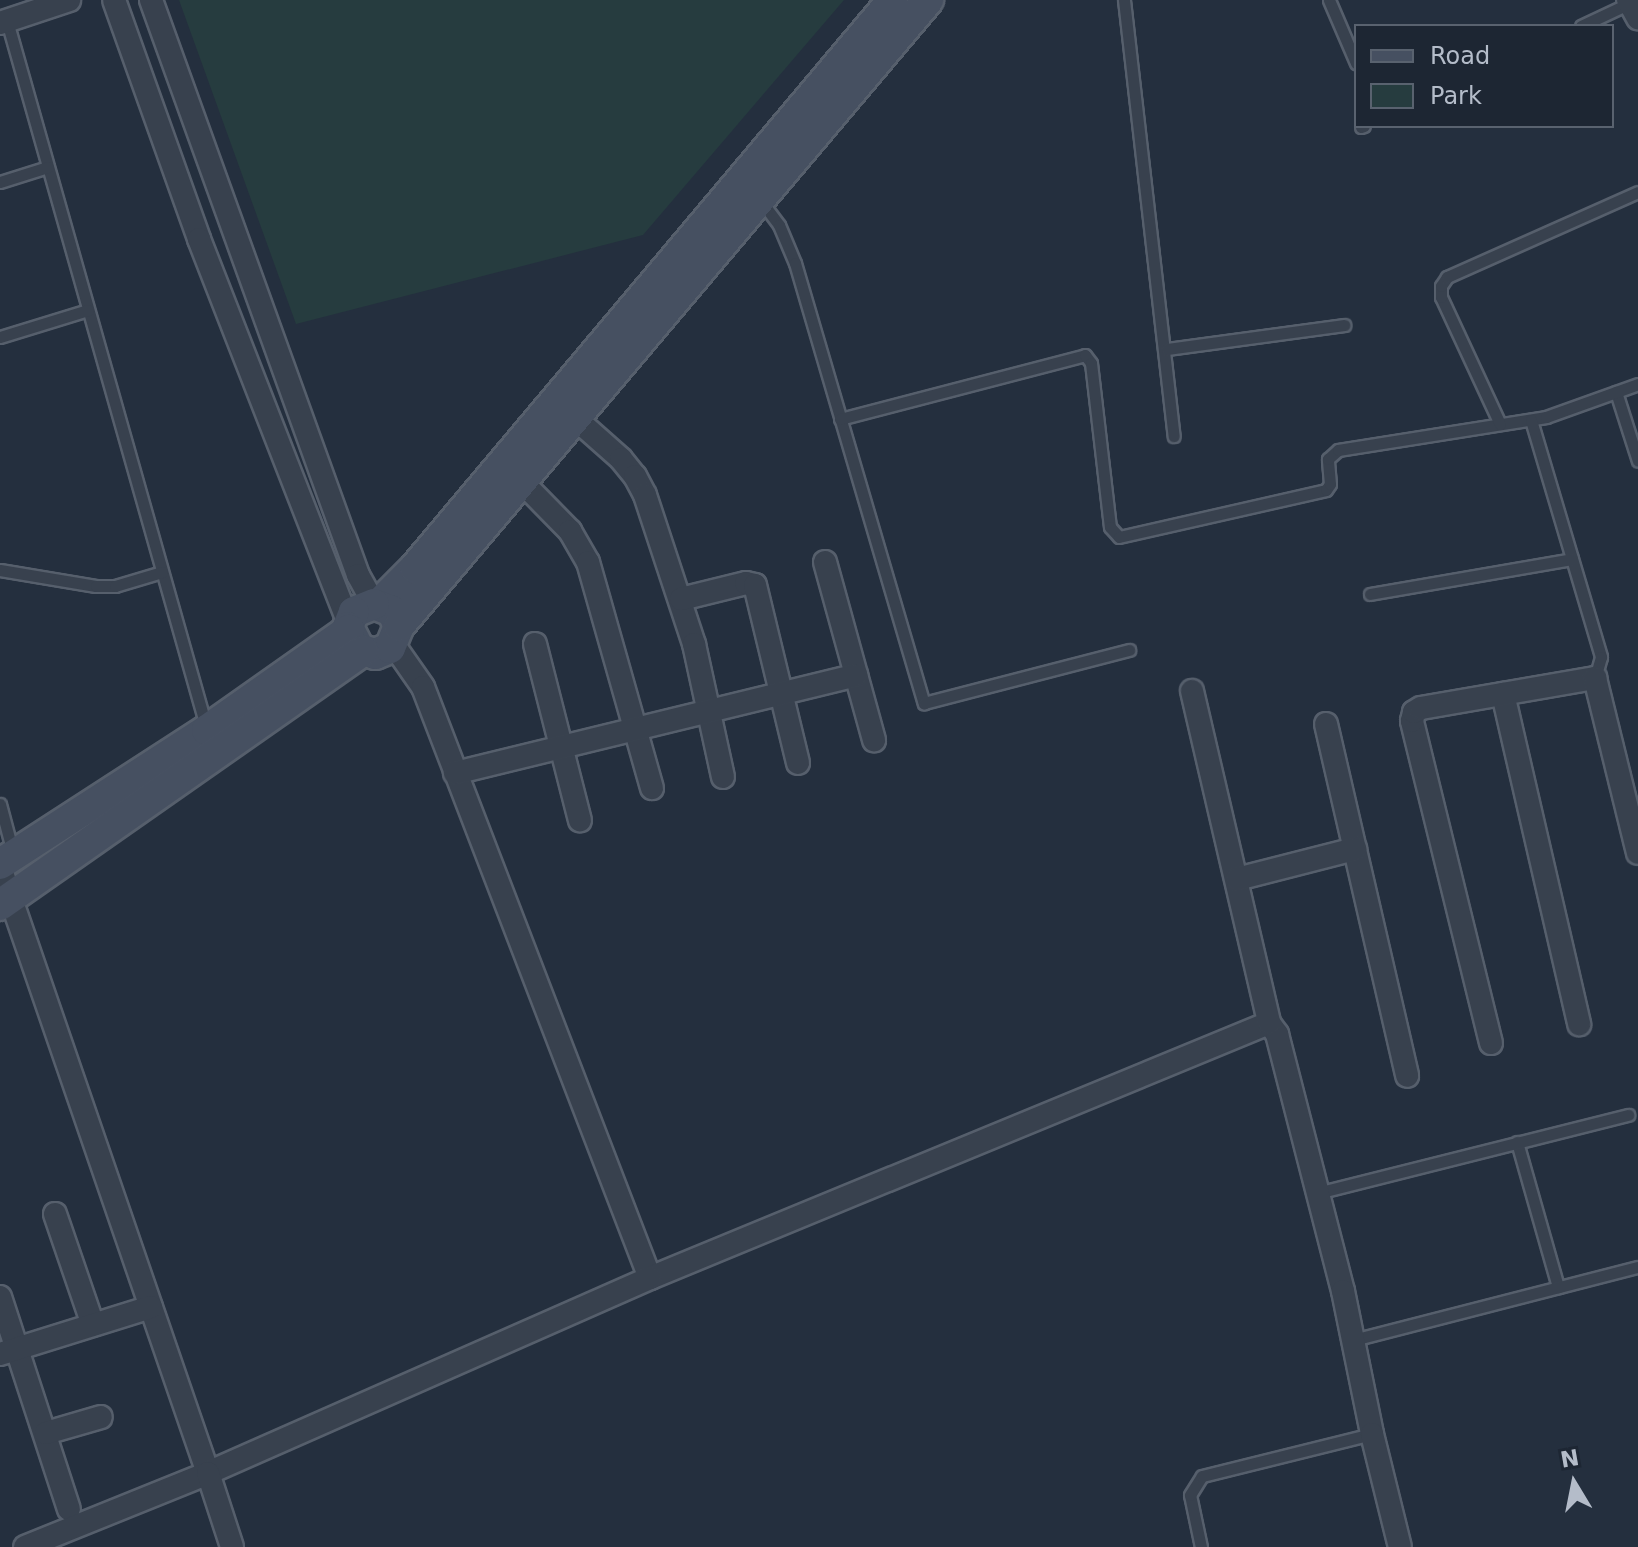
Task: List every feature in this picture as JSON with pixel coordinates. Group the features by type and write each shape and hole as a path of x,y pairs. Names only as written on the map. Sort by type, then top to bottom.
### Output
{"main road":[{"path":"354,635 383,652 386,620 415,568 893,0"},
{"path":"386,620 522,482 928,0"},
{"path":"354,635 354,612 386,620"},
{"path":"5,862 354,635"},
{"path":"6,901 354,635"}],"street":[{"path":"4,22 69,0"},
{"path":"114,0 199,239 354,635"},
{"path":"151,0 353,560 423,687 650,1278"},
{"path":"576,419 635,476 681,599 723,777"},
{"path":"522,482 581,546 652,788"},
{"path":"825,562 874,740"},
{"path":"681,599 746,583 755,585 798,763"},
{"path":"535,644 580,820"},
{"path":"455,773 856,675"},
{"path":"1491,1043 1412,721 1414,712 1421,708 1595,678 1638,853"},
{"path":"1192,691 1269,1023 1277,1034 1317,1193 1400,1547"},
{"path":"1503,694 1579,1024"},
{"path":"1326,724 1407,1076"},
{"path":"1237,879 1355,849"},
{"path":"5,862 6,901 151,1307 232,1547"},
{"path":"25,1547 208,1473 650,1278 1269,1023"},
{"path":"55,1214 93,1325"},
{"path":"0,1297 8,1351 46,1433 69,1509"},
{"path":"8,1351 151,1307"},
{"path":"46,1433 101,1417"}],"lane":[{"path":"1124,0 1167,349 1174,436"},
{"path":"1329,0 1354,58"},
{"path":"1586,24 1632,7"},
{"path":"4,22 207,730"},
{"path":"0,182 48,167"},
{"path":"1500,424 1441,297 1441,286 1447,277 1638,192"},
{"path":"760,200 788,243 893,589 924,703 1129,650"},
{"path":"0,337 88,310"},
{"path":"1167,349 1344,325"},
{"path":"840,419 1085,355 1091,363 1110,527 1119,537 1326,490 1330,484 1328,459 1338,450 1531,420 1638,384"},
{"path":"1616,392 1638,461"},
{"path":"1531,420 1601,657 1595,678"},
{"path":"1370,594 1572,559"},
{"path":"0,570 96,586 115,586 162,572"},
{"path":"0,804 5,862"},
{"path":"1317,1193 1628,1115"},
{"path":"1517,1142 1558,1287"},
{"path":"1353,1340 1638,1267"},
{"path":"1201,1547 1190,1495 1194,1484 1202,1476 1372,1434"}],"green space":[{"path":"179,0 844,0 643,235 296,324"}]}
